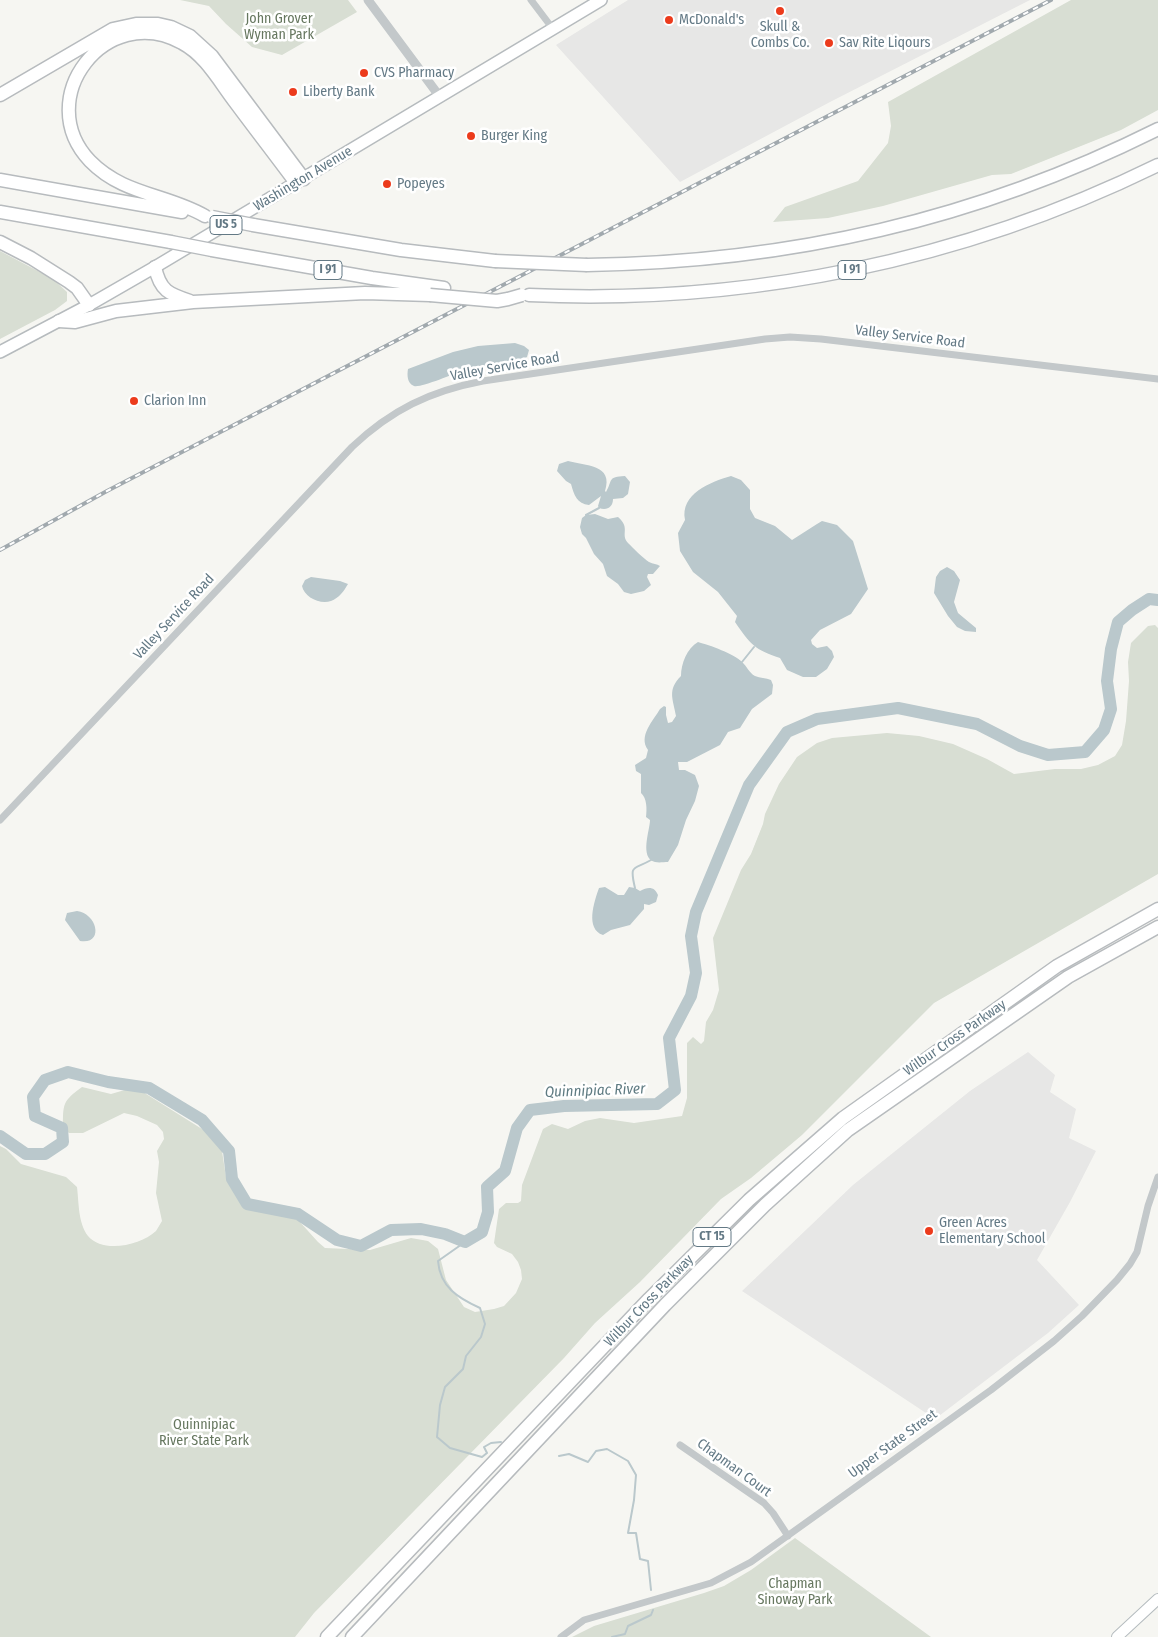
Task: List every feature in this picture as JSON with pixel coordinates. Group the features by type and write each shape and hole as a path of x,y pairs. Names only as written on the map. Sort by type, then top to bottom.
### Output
{"highway":[{"path":"0,95 113,29 136,24 164,25 190,36 212,56 300,181"},
{"path":"209,217 187,206 145,194 116,181 96,167 78,145 73,133 70,117 69,104 72,89 82,67 91,55 107,43 128,35 148,33 169,37 191,49 208,67 300,181"},
{"name":"I 91","path":"0,180 401,250 495,261 587,265 670,262 737,256 877,232 946,213 1029,186 1158,129"},
{"name":"I 91","path":"0,212 372,278 444,288 525,295 607,297 700,292 782,283 860,269 953,245 1012,226 1093,195 1158,165"},
{"path":"0,242 31,258 69,282 77,288 89,305"},
{"path":"155,267 159,282 166,291 175,297 192,302"},
{"path":"59,321 75,322 121,310 192,302 365,293 497,300 525,295"},
{"name":"Wilbur Cross Parkway","path":"327,1637 648,1299 749,1200 843,1118 1057,966 1158,909"},
{"name":"Wilbur Cross Parkway","path":"352,1637 665,1305 764,1205 848,1130 1068,977 1158,927"}],"main road":[{"name":"Washington Avenue","path":"0,352 89,305 155,267 601,0"},
{"path":"1117,1637 1158,1598"}],"street":[{"path":"368,0 440,97"},
{"path":"531,0 553,29"},
{"name":"Valley Service Road","path":"0,820 356,443 387,418 426,396 453,387 483,381 705,347 790,337 821,339 1158,379"},
{"name":"Upper State Street","path":"560,1637 584,1620 712,1583 751,1562 1021,1368 1082,1316 1130,1264 1137,1252 1148,1206 1158,1177"},
{"name":"Chapman Court","path":"680,1445 759,1500 774,1513 788,1536"}],"shaded area":[{"path":"628,0 1030,0 830,102 680,182 556,45"},
{"path":"515,343 529,350 527,357 520,361 470,369 418,386 412,385 409,381 408,369 453,352 478,346"},
{"path":"568,461 602,471 607,482 606,492 613,478 625,476 630,482 628,494 623,498 613,499 611,506 607,509 599,508 598,506 601,496 589,505 582,503 575,495 571,484 557,471 559,464"},
{"path":"731,476 741,480 750,490 750,509 755,518 775,526 792,540 822,521 837,525 853,541 868,589 851,614 820,630 811,640 812,644 817,648 827,646 832,651 834,657 827,669 816,677 803,677 787,670 780,658 754,645 735,622 737,616 718,592 693,572 680,551 678,533 685,520 687,503 692,496 706,486"},
{"path":"595,514 608,519 618,517 624,524 625,537 628,543 650,563 660,566 653,574 648,574 647,577 651,585 644,591 631,594 624,592 618,584 607,576 603,564 594,554 580,527 582,518 586,515"},
{"path":"947,567 954,571 960,580 954,602 958,613 976,628 976,632 965,631 957,627 934,593 936,577 940,571"},
{"path":"311,577 348,584 336,598 331,601 322,602 309,597 303,590 302,586 305,580"},
{"path":"698,642 734,656 753,675 771,680 773,685 772,694 752,709 740,728 728,732 720,745 687,762 678,762 679,770 685,770 695,775 699,786 678,845 668,862 655,862 647,855 646,843 650,820 646,817 645,801 641,793 641,774 636,771 635,765 646,758 648,750 645,745 646,734 660,709 664,706 666,707 668,723 672,722 676,716 672,690 681,676 685,657"},
{"path":"605,887 618,895 624,895 629,887 640,891 650,888 655,890 658,895 656,902 649,905 644,904 644,909 630,925 611,930 603,935 597,932 594,927 592,914 599,888"},
{"path":"77,911 84,913 94,923 95,934 88,941 80,941 65,920 67,913"},
{"name":"Green Acres Elementary School","path":"1028,1052 1055,1075 1050,1092 1076,1109 1069,1138 1096,1151 1037,1260 1079,1305 1048,1333 935,1419 742,1291 853,1185 970,1091"}],"green space":[{"name":"John Grover Wyman Park","path":"180,0 348,0 357,12 282,55 252,47 209,6"},
{"path":"1071,0 1158,0 1158,110 1121,130 1011,174 992,175 883,206 828,218 773,222 785,207 858,181 888,143 891,126 888,102"},
{"path":"0,251 53,279 67,292 67,301 55,310 0,339"},
{"name":"Quinnipiac River State Park","path":"1155,625 1158,628 1158,874 934,1003 802,1135 751,1178 721,1199 640,1282 595,1323 564,1358 314,1613 295,1637 0,1637 0,1146 6,1149 21,1164 66,1177 77,1187 82,1225 88,1236 95,1242 103,1245 122,1246 141,1240 156,1231 162,1221 156,1193 159,1162 157,1151 164,1139 163,1132 157,1125 137,1116 124,1113 83,1133 69,1133 63,1127 65,1103 82,1087 111,1094 135,1087 202,1129 215,1134 221,1145 226,1177 247,1203 266,1210 284,1211 299,1221 325,1248 370,1250 411,1238 428,1241 438,1249 446,1280 464,1307 475,1312 504,1306 516,1293 522,1279 518,1262 512,1254 497,1247 494,1243 499,1209 506,1203 518,1203 521,1201 522,1185 543,1129 552,1124 568,1129 585,1121 600,1118 634,1123 682,1116 687,1098 687,1043 693,1037 701,1044 704,1041 706,1022 713,1010 719,990 713,938 741,870 751,854 765,814 779,784 797,757 817,743 832,738 887,733 919,736 953,744 987,759 1014,774 1055,769 1081,769 1098,765 1115,756 1122,745 1126,721 1129,681 1128,662 1131,643 1148,626"},
{"name":"Chapman Sinoway Park","path":"795,1538 931,1637 572,1637 594,1626 724,1586 751,1570"}],"waterway":[{"path":"586,515 599,508"},
{"name":"Quinnipiac River","path":"0,1136 26,1154 45,1154 63,1142 62,1128 35,1116 33,1097 45,1080 68,1072 108,1082 149,1088 202,1120 229,1151 232,1179 247,1204 298,1214 337,1240 361,1246 391,1230 421,1229 445,1234 465,1242 482,1232 488,1212 487,1187 505,1171 517,1128 530,1110 564,1106 657,1104 675,1090 669,1038 691,996 696,973 691,936 696,912 749,785 787,732 817,719 898,708 977,724 1020,746 1048,755 1085,752 1104,730 1111,709 1107,681 1111,649 1118,622 1149,599 1158,600"},
{"path":"742,662 754,647"},
{"path":"635,888 634,868 651,860"},
{"path":"465,1242 438,1261 439,1270 446,1285 458,1296 480,1308 485,1324 481,1337 466,1356 463,1369 445,1387 440,1405 437,1437 450,1448 482,1457 487,1453 484,1447 491,1443 501,1442"},
{"path":"559,1456 569,1454 588,1462 596,1451 607,1449 628,1461 636,1475 628,1533 636,1533 640,1559 648,1561 651,1590"},
{"path":"612,1637 625,1634 628,1626 651,1615 653,1610"}],"railway":[{"path":"0,550 107,491 1051,0"}],"place":[{"name":"Skull & Combs Co.","path":"780,11"},
{"name":"McDonald's","path":"669,20"},
{"name":"Sav Rite Liqours","path":"829,43"},
{"name":"CVS Pharmacy","path":"364,73"},
{"name":"Liberty Bank","path":"293,92"},
{"name":"Burger King","path":"471,136"},
{"name":"Popeyes","path":"387,184"},
{"name":"Clarion Inn","path":"134,401"},
{"name":"Green Acres Elementary School","path":"929,1231"}]}
